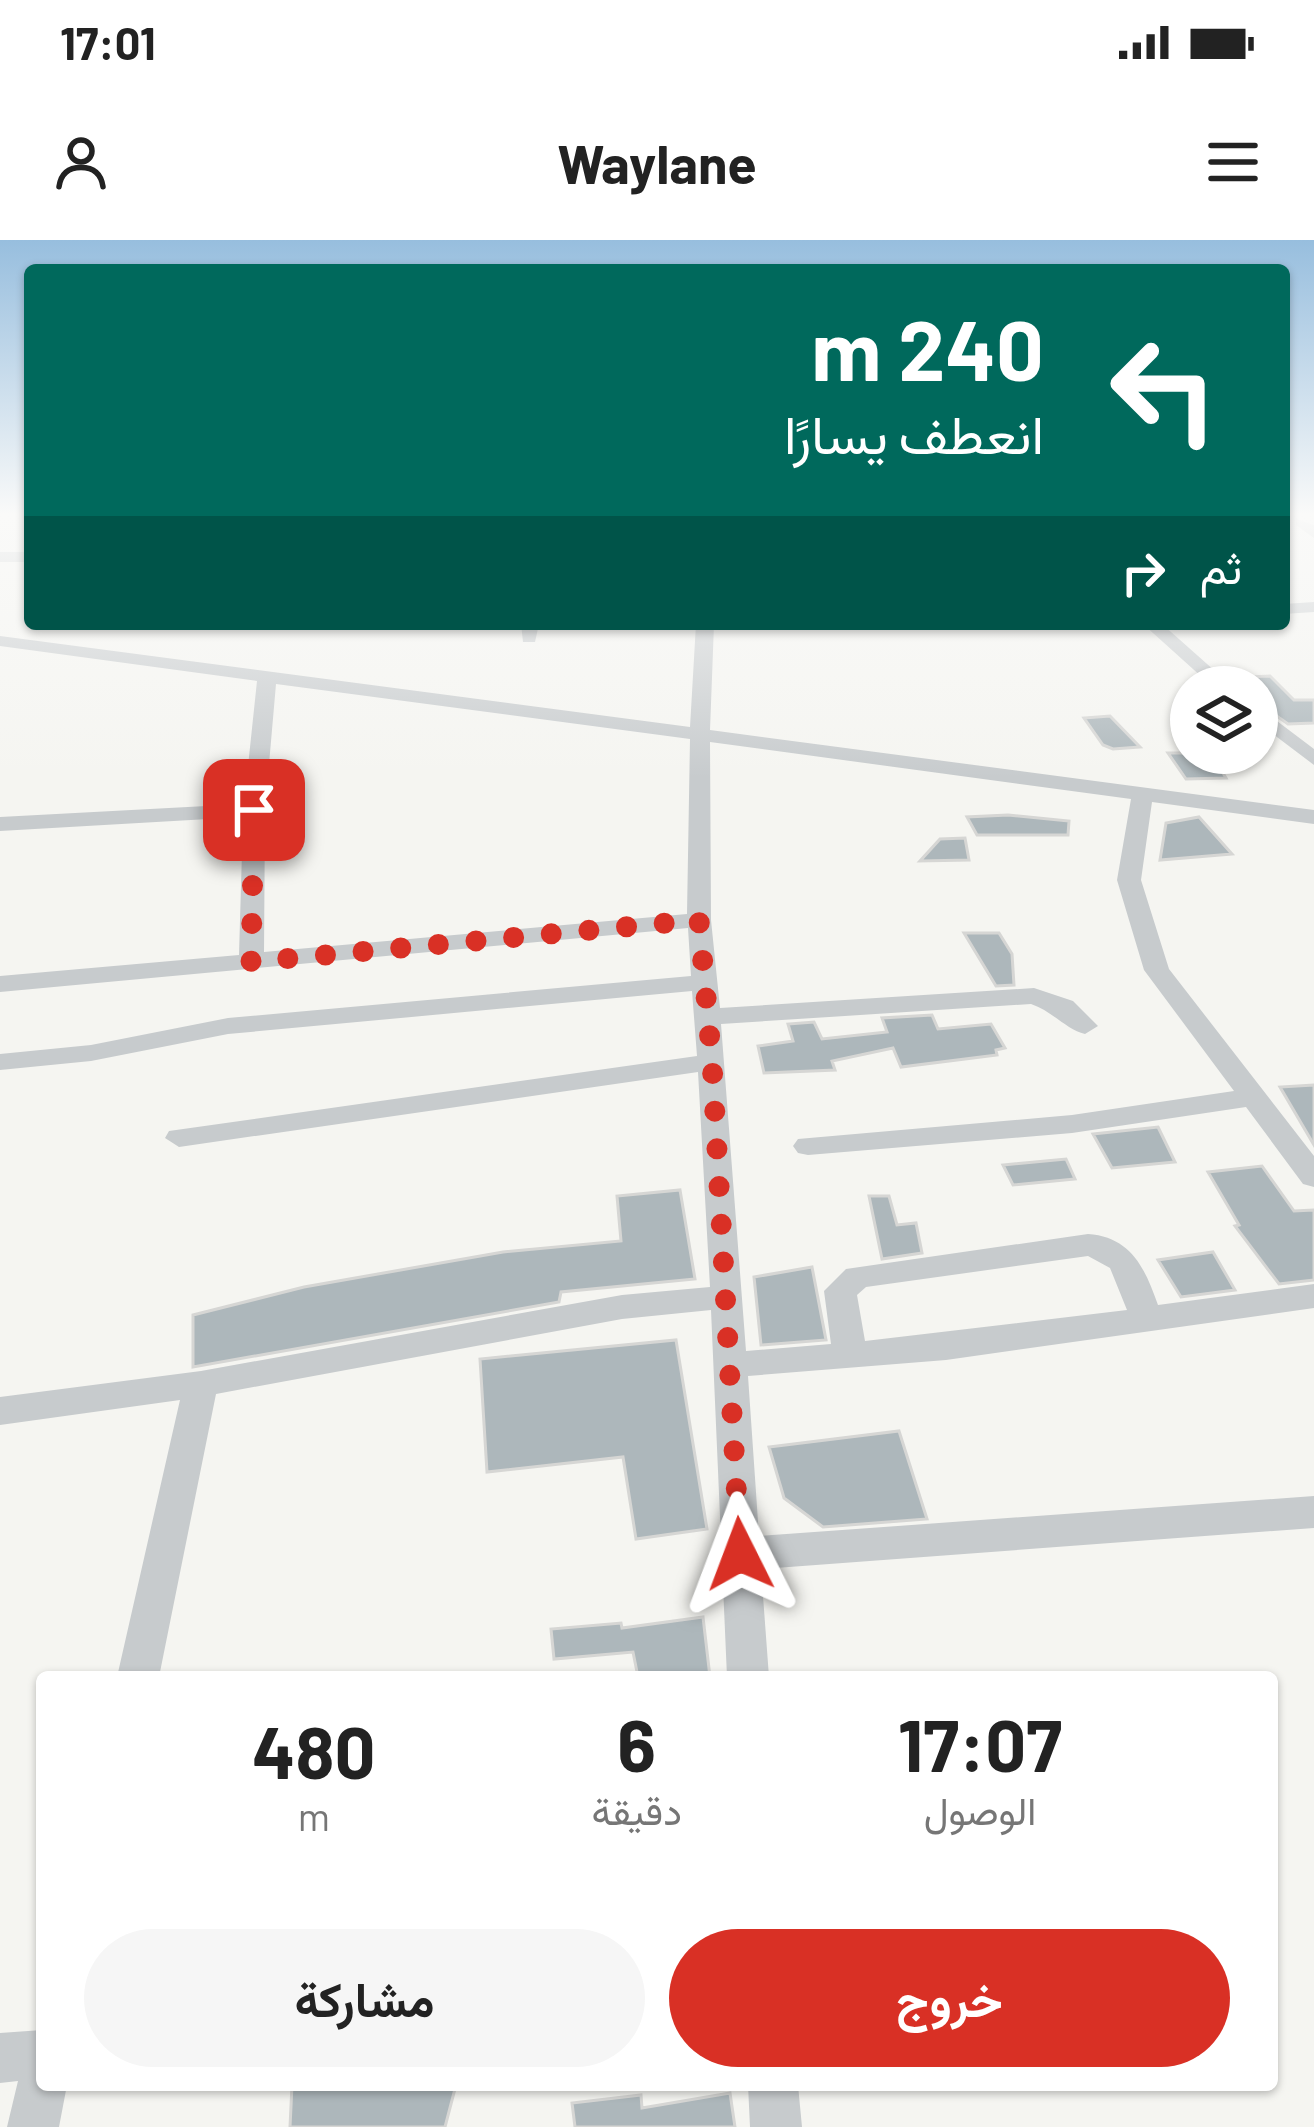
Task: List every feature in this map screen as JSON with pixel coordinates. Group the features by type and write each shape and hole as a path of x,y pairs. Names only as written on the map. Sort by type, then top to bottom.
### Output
{"street":[{"path":"705,630 699,920 712,1062 748,1671"},
{"path":"1159,630 1200,666"},
{"path":"0,641 638,724 701,722 1142,794 1314,817"},
{"path":"251,962 254,810 268,677"},
{"path":"1278,729 1314,759"},
{"path":"1142,794 1129,880 1157,970 1314,1177"},
{"path":"0,824 254,810"},
{"path":"0,984 699,920"},
{"path":"0,1062 92,1053 228,1026 704,982"},
{"path":"707,1017 1034,996 1064,1007 1085,1026"},
{"path":"179,1138 712,1062"},
{"path":"808,1146 1072,1124 1252,1097"},
{"path":"850,1355 841,1291 857,1277 1088,1245 1101,1244 1120,1256 1148,1322"},
{"path":"730,1365 1148,1322 1314,1296"},
{"path":"0,1411 201,1384 622,1307 726,1297"},
{"path":"139,1671 201,1384"},
{"path":"740,1554 1314,1512"},
{"path":"0,2058 36,2055"},
{"path":"32,2127 41,2091"},
{"path":"773,2091 776,2127"}],"building":[{"path":"1278,684 1294,700 1314,700 1314,723 1288,724 1278,717"},
{"path":"1110,716 1140,747 1103,745 1084,718"},
{"path":"1183,774 1224,774 1226,778 1186,779"},
{"path":"1008,815 1069,821 1068,835 977,835 967,817"},
{"path":"1199,817 1232,854 1160,860 1166,823"},
{"path":"965,838 969,860 920,861 940,839"},
{"path":"964,933 999,933 1012,954 1014,985 996,986"},
{"path":"932,1015 938,1029 991,1024 1005,1048 996,1050 997,1055 901,1067 893,1048 832,1061 835,1070 764,1073 758,1046 793,1041 788,1024 814,1022 822,1039 887,1032 882,1018"},
{"path":"1314,1085 1314,1145 1280,1087"},
{"path":"1158,1127 1175,1162 1112,1168 1093,1134"},
{"path":"1066,1159 1075,1179 1013,1185 1003,1165"},
{"path":"1262,1166 1294,1211 1314,1210 1314,1280 1279,1284 1235,1226 1239,1225 1208,1172"},
{"path":"680,1190 695,1279 561,1292 559,1302 193,1367 193,1315 304,1287 503,1252 621,1241 617,1196"},
{"path":"869,1196 889,1196 897,1225 916,1223 922,1253 882,1259"},
{"path":"1213,1252 1235,1290 1181,1297 1158,1260"},
{"path":"812,1267 826,1340 761,1345 754,1277"},
{"path":"676,1340 707,1529 636,1539 623,1457 487,1472 480,1359"},
{"path":"899,1431 927,1519 823,1527 784,1498 769,1447"},
{"path":"703,1617 709,1671 637,1671 633,1652 554,1659 551,1629 621,1623 622,1628"},
{"path":"292,2091 454,2091 445,2127 290,2127"},
{"path":"730,2093 735,2127 575,2127 572,2103 641,2095 642,2108"}],"route":[{"path":"254,810 251,962 699,920 721,1200 740,1554"}]}
